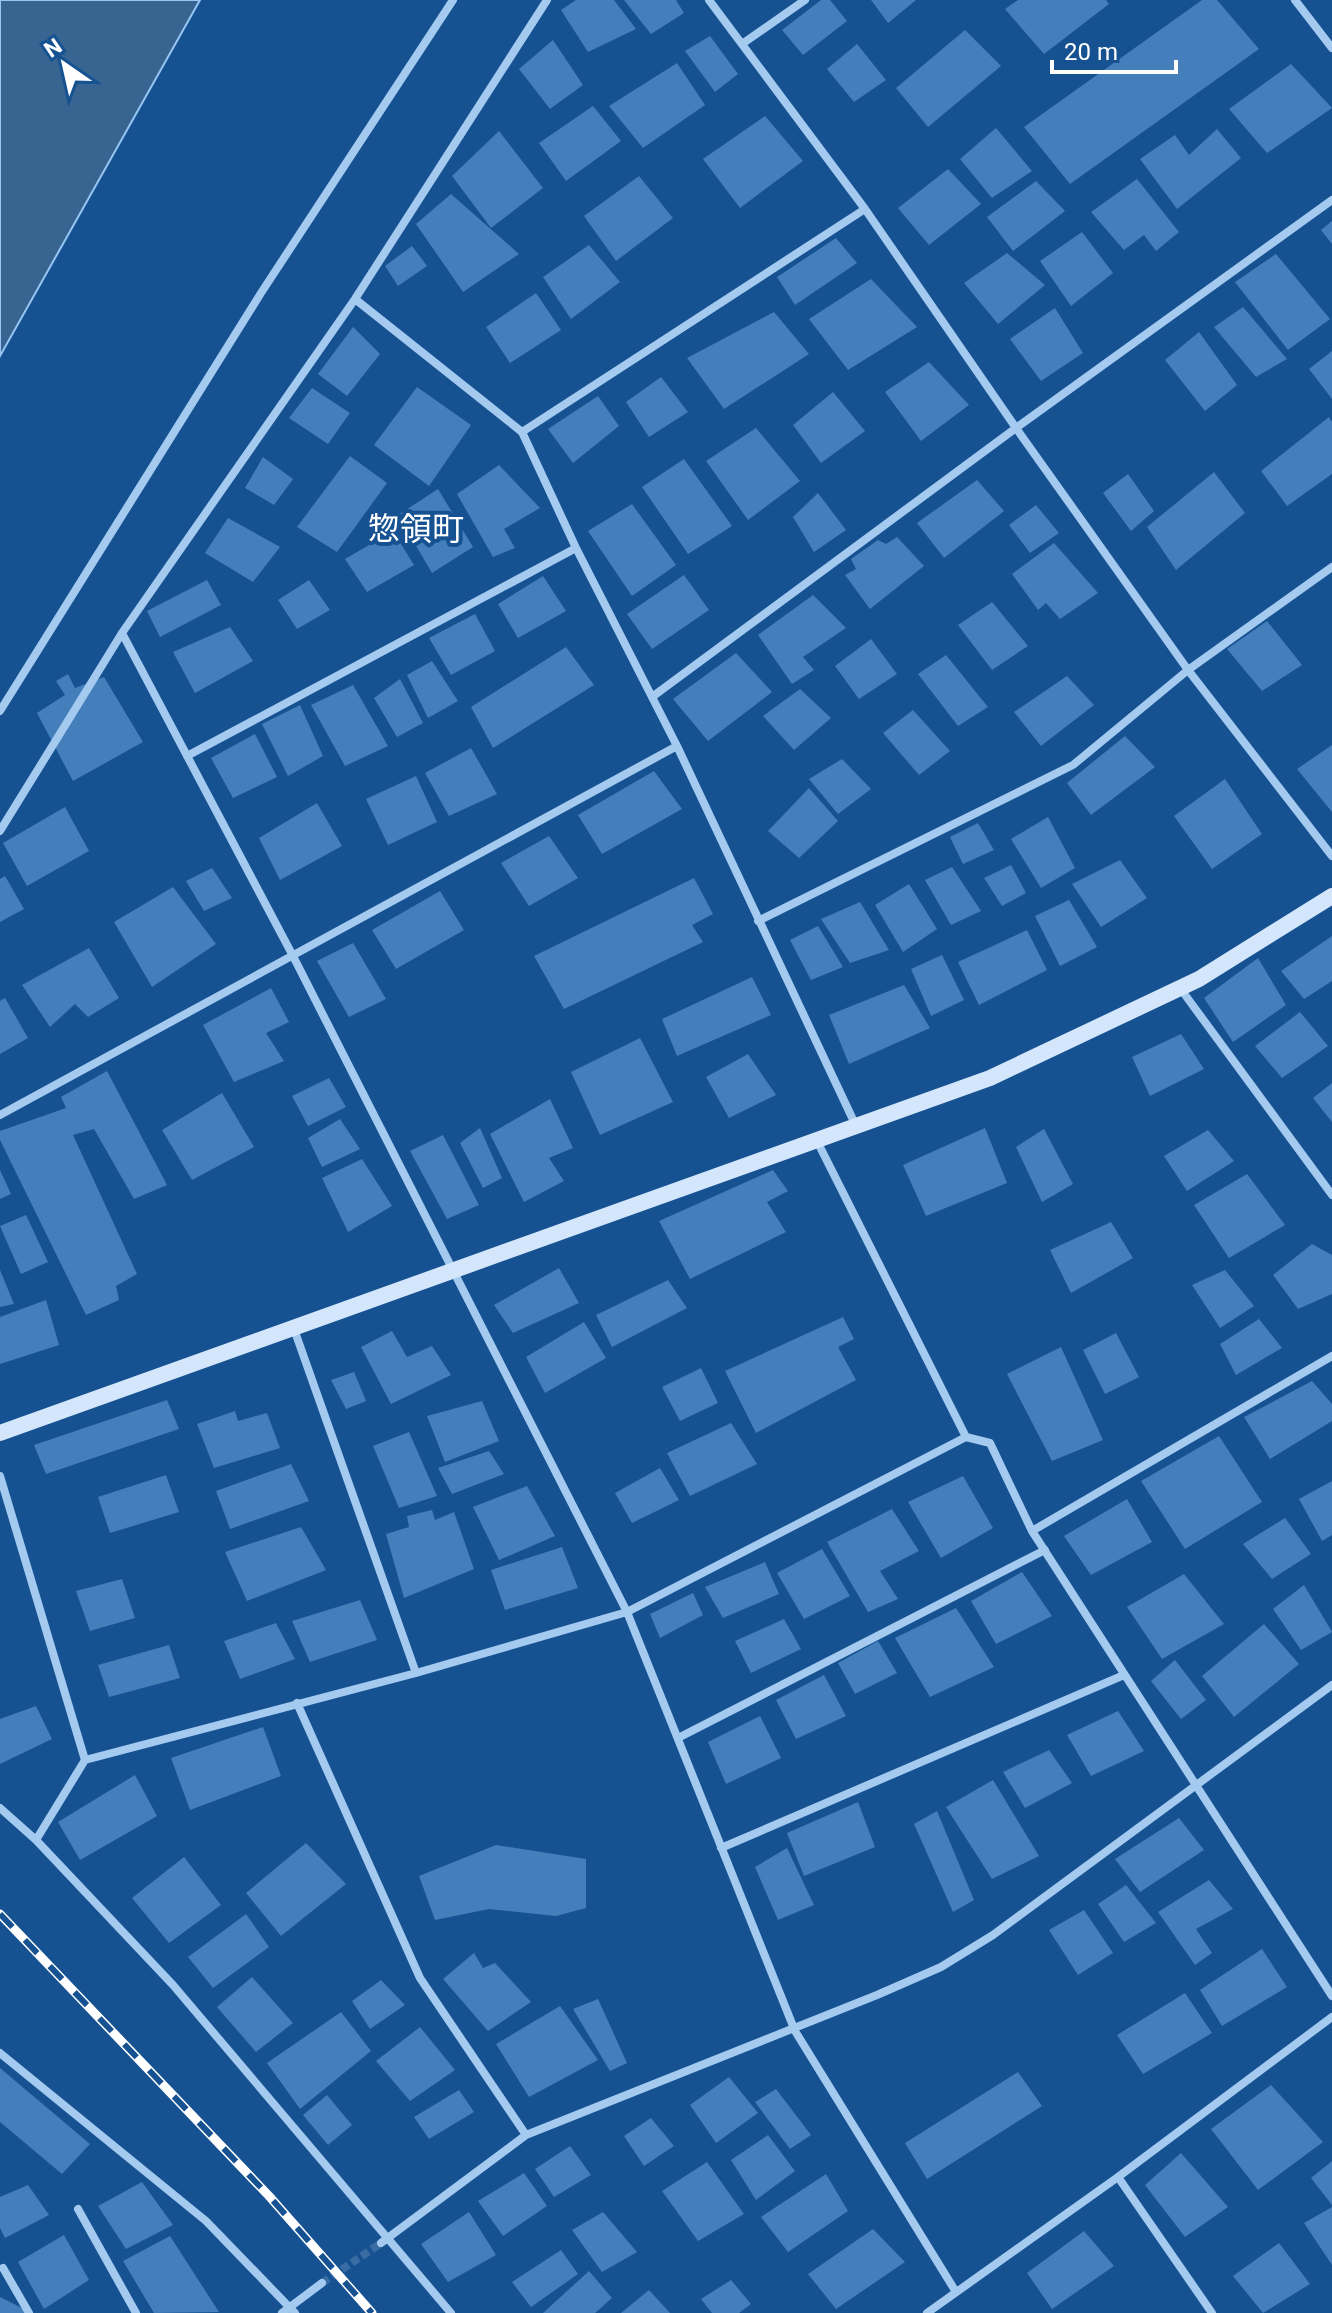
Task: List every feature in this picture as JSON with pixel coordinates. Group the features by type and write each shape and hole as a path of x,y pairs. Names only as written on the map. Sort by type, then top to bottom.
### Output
{"street":[{"path":"0,711 261,293 453,0"},
{"path":"0,831 122,633 355,299 547,0"},
{"path":"709,0 865,209 1188,670 1332,856"},
{"path":"742,44 805,0"},
{"path":"1295,0 1332,48"},
{"path":"652,697 1332,200"},
{"path":"522,432 865,209"},
{"path":"355,299 522,432 576,548 677,746 857,1127"},
{"path":"187,756 576,548"},
{"path":"758,921 1073,765 1188,670 1332,567"},
{"path":"122,633 293,956 451,1272 627,1612 795,2031 956,2292"},
{"path":"0,1115 677,746"},
{"path":"0,1433 990,1078 1180,988 1332,896"},
{"path":"1180,988 1332,1195"},
{"path":"817,1141 966,1437"},
{"path":"294,1329 416,1673"},
{"path":"1032,1531 1332,1356"},
{"path":"36,1840 85,1760 416,1673 627,1612 966,1437 990,1443 1032,1531 1332,1996"},
{"path":"0,1476 85,1760"},
{"path":"678,1738 1045,1550"},
{"path":"721,1848 1124,1675"},
{"path":"385,2240 526,2135 795,2031 941,1967 993,1935 1332,1685"},
{"path":"297,1703 420,1978 526,2135"},
{"path":"0,1808 36,1840 173,1985 385,2240 451,2313"},
{"path":"927,2313 1118,2177 1332,2017"},
{"path":"0,2053 206,2221 293,2310"},
{"path":"1118,2177 1212,2313"},
{"path":"78,2209 136,2313"},
{"path":"3,2268 29,2313"},
{"path":"282,2313 293,2310 322,2283"}],"water":[{"path":"0,0 200,0 0,356"}],"building":[{"path":"576,0 614,0 636,29 588,52 561,10"},
{"path":"624,0 676,0 684,13 651,34"},
{"path":"821,0 830,0 847,21 803,55 782,30"},
{"path":"871,0 916,0 888,23"},
{"path":"1018,0 1106,0 1109,4 1044,54 1005,9"},
{"path":"1202,0 1217,0 1259,49 1070,184 1024,127"},
{"path":"965,30 1001,66 928,127 896,88"},
{"path":"710,36 738,74 715,92 685,51"},
{"path":"553,40 583,85 550,109 519,69"},
{"path":"857,44 886,80 854,102 827,69"},
{"path":"677,63 705,105 643,148 609,106"},
{"path":"1291,64 1332,108 1267,153 1229,109"},
{"path":"593,106 621,141 566,181 539,143"},
{"path":"765,116 803,161 740,208 703,159"},
{"path":"996,128 1032,171 992,198 960,159"},
{"path":"1217,129 1241,158 1177,209 1140,159 1175,135 1189,155"},
{"path":"499,131 543,188 491,228 452,176"},
{"path":"948,169 981,204 929,245 898,208"},
{"path":"639,176 673,218 616,261 584,216"},
{"path":"1137,179 1179,232 1156,251 1144,235 1124,250 1091,212"},
{"path":"1036,181 1065,211 1013,251 987,217"},
{"path":"451,194 519,254 463,292 416,224"},
{"path":"1332,221 1332,244 1321,230"},
{"path":"1082,232 1113,273 1071,306 1040,261"},
{"path":"836,238 857,263 795,305 777,277"},
{"path":"589,245 620,282 571,319 543,277"},
{"path":"412,246 427,266 398,286 385,266"},
{"path":"1007,253 1045,285 998,324 964,283"},
{"path":"1276,254 1330,319 1288,350 1235,282"},
{"path":"871,279 917,327 848,370 809,319"},
{"path":"536,293 561,330 510,363 486,327"},
{"path":"1243,307 1287,359 1256,377 1214,327"},
{"path":"1055,308 1083,353 1041,381 1010,339"},
{"path":"774,312 809,354 724,409 687,358"},
{"path":"353,327 380,354 347,396 318,374"},
{"path":"1199,332 1237,385 1205,411 1165,360"},
{"path":"1332,351 1332,399 1309,369"},
{"path":"929,362 969,405 921,441 885,392"},
{"path":"661,377 688,412 649,437 626,402"},
{"path":"417,387 471,425 429,486 374,445"},
{"path":"312,388 350,413 328,444 289,418"},
{"path":"833,392 865,431 821,463 793,425"},
{"path":"598,396 619,426 573,463 548,429"},
{"path":"1329,417 1332,422 1332,474 1287,506 1261,471"},
{"path":"756,428 800,481 748,520 706,461"},
{"path":"350,456 387,483 337,552 297,527"},
{"path":"263,457 293,479 274,505 245,488"},
{"path":"684,459 732,526 688,554 642,487"},
{"path":"499,465 540,508 504,529 515,548 493,557 457,494"},
{"path":"1214,472 1245,513 1176,570 1147,527"},
{"path":"1128,474 1154,511 1131,531 1103,493"},
{"path":"977,480 1004,511 944,558 917,523"},
{"path":"438,489 473,547 432,573 398,515"},
{"path":"818,493 846,530 814,552 793,517"},
{"path":"632,504 676,565 632,596 588,531"},
{"path":"1036,505 1059,533 1030,553 1009,525"},
{"path":"228,518 280,547 253,582 205,553"},
{"path":"393,531 414,565 367,592 345,559"},
{"path":"897,537 924,566 870,609 845,575 856,569 851,559 878,540 886,544"},
{"path":"1054,543 1098,593 1060,619 1046,603 1038,610 1012,574"},
{"path":"684,575 709,610 652,649 627,614"},
{"path":"543,576 566,611 518,638 498,604"},
{"path":"207,580 221,605 160,637 147,611"},
{"path":"309,580 330,610 297,629 278,600"},
{"path":"813,595 846,628 803,657 814,670 792,684 758,635"},
{"path":"992,602 1028,646 992,670 958,625"},
{"path":"475,614 495,651 451,675 429,638"},
{"path":"1267,621 1302,665 1262,691 1227,649"},
{"path":"230,627 253,661 195,693 173,652"},
{"path":"871,639 897,674 859,699 835,666"},
{"path":"566,647 594,685 493,748 471,707"},
{"path":"736,653 772,692 708,741 673,699"},
{"path":"946,655 988,707 958,726 918,674"},
{"path":"432,661 458,701 428,718 407,675"},
{"path":"68,674 75,688 104,677 143,742 73,781 37,713 65,695 56,681"},
{"path":"1067,676 1094,705 1041,746 1014,712"},
{"path":"400,679 423,723 397,737 374,698"},
{"path":"353,685 388,746 345,766 311,705"},
{"path":"800,689 831,718 794,750 763,716"},
{"path":"300,705 323,756 288,776 262,724"},
{"path":"913,710 950,751 919,775 883,733"},
{"path":"255,734 277,777 233,798 211,758"},
{"path":"1125,736 1155,767 1091,815 1067,783"},
{"path":"1332,745 1332,812 1297,769"},
{"path":"471,748 497,794 449,816 425,773"},
{"path":"842,759 871,789 838,814 809,779"},
{"path":"654,771 682,809 602,854 578,815"},
{"path":"416,776 437,822 388,845 366,799"},
{"path":"1225,779 1262,834 1212,869 1174,816"},
{"path":"809,788 838,821 799,858 768,831"},
{"path":"317,803 342,846 280,880 259,838"},
{"path":"65,807 89,851 27,886 3,843"},
{"path":"1048,817 1075,868 1041,888 1011,839"},
{"path":"978,823 994,850 963,864 950,837"},
{"path":"549,836 578,878 529,906 501,863"},
{"path":"1120,860 1147,898 1101,927 1072,884"},
{"path":"1011,865 1026,893 1002,906 984,878"},
{"path":"952,867 981,911 951,925 925,880"},
{"path":"212,868 232,898 204,911 186,881"},
{"path":"5,876 24,909 0,922 0,879"},
{"path":"694,878 713,914 692,925 703,942 564,1009 534,956"},
{"path":"909,884 937,929 903,952 875,905"},
{"path":"173,887 216,944 152,987 114,922"},
{"path":"440,891 464,930 396,969 372,930"},
{"path":"1069,900 1097,947 1060,966 1035,916"},
{"path":"860,902 889,950 850,963 821,919"},
{"path":"818,926 843,967 811,980 790,940"},
{"path":"1027,930 1047,970 979,1005 958,962"},
{"path":"1332,936 1332,981 1304,999 1281,971"},
{"path":"353,943 386,999 349,1017 317,961"},
{"path":"89,948 119,998 88,1017 75,1004 50,1027 22,985"},
{"path":"942,955 964,1000 931,1016 911,969"},
{"path":"1258,958 1286,1005 1233,1042 1204,998"},
{"path":"752,977 771,1015 677,1056 662,1019"},
{"path":"904,985 930,1028 849,1064 829,1015"},
{"path":"271,988 289,1022 266,1033 284,1061 234,1082 203,1025"},
{"path":"5,998 28,1038 0,1054 0,1001"},
{"path":"1300,1012 1328,1046 1282,1078 1255,1046"},
{"path":"1181,1034 1204,1069 1150,1096 1132,1057"},
{"path":"640,1038 673,1102 600,1135 571,1072"},
{"path":"748,1054 776,1095 729,1118 706,1077"},
{"path":"107,1071 167,1185 134,1199 94,1129 73,1135 137,1274 116,1286 119,1300 86,1315 0,1140 0,1131 66,1108 61,1097"},
{"path":"329,1078 346,1107 308,1126 292,1096"},
{"path":"1332,1083 1332,1122 1313,1098"},
{"path":"222,1093 254,1147 192,1180 162,1130"},
{"path":"550,1099 573,1148 549,1158 564,1181 524,1202 490,1134"},
{"path":"340,1119 360,1149 322,1167 308,1138"},
{"path":"480,1128 502,1178 483,1188 460,1143"},
{"path":"985,1128 1007,1183 926,1216 903,1165"},
{"path":"1044,1129 1073,1184 1042,1202 1016,1147"},
{"path":"1208,1130 1234,1161 1187,1191 1164,1156"},
{"path":"443,1135 479,1205 447,1219 410,1151"},
{"path":"362,1159 392,1206 348,1232 322,1178"},
{"path":"0,1170 11,1194 0,1199"},
{"path":"773,1170 788,1191 767,1202 786,1232 690,1279 659,1221"},
{"path":"1247,1174 1285,1225 1229,1258 1194,1205"},
{"path":"26,1215 48,1262 21,1274 0,1226"},
{"path":"1111,1222 1133,1258 1071,1293 1050,1250"},
{"path":"1312,1244 1332,1255 1332,1294 1298,1309 1273,1275"},
{"path":"559,1268 579,1303 513,1333 494,1305"},
{"path":"0,1270 14,1304 0,1307"},
{"path":"1225,1270 1254,1306 1220,1328 1192,1285"},
{"path":"668,1280 687,1308 612,1347 596,1315"},
{"path":"46,1300 59,1345 0,1364 0,1317"},
{"path":"843,1317 854,1339 838,1347 856,1380 756,1433 725,1371"},
{"path":"1259,1319 1282,1348 1236,1375 1220,1344"},
{"path":"584,1322 606,1358 545,1393 526,1357"},
{"path":"392,1331 407,1357 432,1346 451,1375 391,1404 361,1347"},
{"path":"1116,1333 1139,1377 1105,1394 1083,1350"},
{"path":"1061,1347 1103,1440 1052,1461 1007,1374"},
{"path":"701,1368 718,1403 680,1421 662,1387"},
{"path":"354,1372 366,1401 346,1409 331,1380"},
{"path":"1312,1381 1332,1404 1332,1421 1270,1459 1244,1417"},
{"path":"167,1400 179,1429 46,1474 34,1445"},
{"path":"482,1401 499,1441 445,1462 427,1416"},
{"path":"235,1411 238,1421 267,1413 280,1448 214,1468 197,1424"},
{"path":"731,1423 757,1464 690,1496 667,1453"},
{"path":"409,1432 437,1496 399,1508 373,1446"},
{"path":"1219,1436 1262,1502 1185,1549 1141,1481"},
{"path":"489,1451 504,1474 452,1494 438,1468"},
{"path":"291,1464 309,1501 230,1529 216,1491"},
{"path":"660,1468 679,1500 632,1523 615,1493"},
{"path":"166,1475 179,1512 110,1533 98,1497"},
{"path":"963,1476 993,1528 941,1558 908,1502"},
{"path":"1332,1481 1332,1535 1322,1541 1299,1499"},
{"path":"527,1486 555,1536 499,1560 473,1507"},
{"path":"1127,1499 1152,1542 1091,1575 1064,1536"},
{"path":"892,1509 919,1551 880,1571 898,1599 868,1612 827,1542"},
{"path":"432,1510 435,1520 454,1512 474,1569 404,1598 386,1534 409,1527 407,1516"},
{"path":"1285,1518 1311,1554 1272,1579 1243,1544"},
{"path":"301,1527 326,1570 247,1601 225,1552"},
{"path":"562,1547 578,1588 505,1610 491,1570"},
{"path":"822,1549 850,1596 804,1619 777,1573"},
{"path":"765,1562 779,1594 723,1618 705,1587"},
{"path":"1022,1572 1052,1616 996,1644 971,1601"},
{"path":"1184,1574 1224,1624 1162,1659 1127,1607"},
{"path":"122,1579 135,1618 90,1631 76,1591"},
{"path":"1304,1585 1332,1632 1301,1650 1273,1609"},
{"path":"693,1593 703,1615 660,1638 650,1614"},
{"path":"360,1600 377,1640 310,1662 292,1621"},
{"path":"956,1608 994,1667 930,1697 895,1638"},
{"path":"784,1619 801,1649 751,1673 735,1641"},
{"path":"276,1623 295,1659 240,1679 224,1641"},
{"path":"1264,1624 1299,1664 1234,1717 1202,1676"},
{"path":"878,1641 897,1673 855,1694 838,1663"},
{"path":"169,1645 180,1678 109,1697 98,1665"},
{"path":"1175,1660 1206,1700 1181,1719 1151,1681"},
{"path":"824,1675 846,1716 796,1739 776,1700"},
{"path":"36,1706 52,1739 0,1764 0,1719"},
{"path":"1118,1711 1144,1751 1091,1776 1067,1735"},
{"path":"760,1716 781,1758 726,1784 708,1742"},
{"path":"263,1727 281,1776 190,1810 171,1758"},
{"path":"1049,1750 1072,1783 1025,1808 1003,1772"},
{"path":"135,1775 157,1816 80,1860 58,1822"},
{"path":"993,1780 1039,1856 992,1879 946,1807"},
{"path":"858,1802 875,1847 804,1876 787,1833"},
{"path":"937,1811 974,1900 953,1912 914,1824"},
{"path":"1179,1818 1204,1850 1140,1892 1115,1859"},
{"path":"306,1843 346,1884 281,1936 246,1893"},
{"path":"496,1845 586,1859 586,1908 556,1916 489,1909 435,1920 419,1876"},
{"path":"787,1848 814,1905 778,1920 755,1867"},
{"path":"184,1857 221,1905 169,1943 132,1898"},
{"path":"1209,1880 1233,1909 1196,1929 1212,1953 1195,1965 1158,1912"},
{"path":"1126,1885 1156,1923 1124,1942 1098,1904"},
{"path":"1084,1910 1113,1953 1078,1975 1049,1930"},
{"path":"246,1914 269,1947 213,1988 188,1957"},
{"path":"1262,1949 1287,1987 1222,2026 1200,1990"},
{"path":"474,1953 483,1968 495,1963 531,2002 488,2031 443,1979"},
{"path":"252,1977 293,2023 256,2052 217,2007"},
{"path":"381,1980 405,2005 370,2029 352,2001"},
{"path":"1185,1993 1212,2033 1143,2074 1117,2035"},
{"path":"598,1999 627,2063 610,2071 573,2009"},
{"path":"560,2006 598,2060 529,2097 496,2044"},
{"path":"341,2012 371,2051 300,2109 267,2063"},
{"path":"420,2027 455,2070 410,2101 376,2061"},
{"path":"0,2068 90,2144 62,2174 0,2122"},
{"path":"1018,2072 1042,2106 927,2179 905,2143"},
{"path":"729,2077 758,2113 716,2143 690,2105"},
{"path":"1271,2085 1323,2142 1258,2190 1211,2129"},
{"path":"776,2089 811,2135 790,2149 755,2102"},
{"path":"459,2090 474,2112 429,2139 414,2117"},
{"path":"327,2095 352,2125 328,2145 303,2115"},
{"path":"651,2118 674,2146 644,2166 624,2136"},
{"path":"768,2135 795,2171 756,2200 731,2160"},
{"path":"570,2146 591,2175 554,2197 535,2169"},
{"path":"1181,2153 1228,2207 1185,2237 1145,2185"},
{"path":"1332,2161 1332,2205 1311,2178"},
{"path":"707,2162 744,2214 698,2241 662,2191"},
{"path":"524,2173 547,2206 503,2236 478,2201"},
{"path":"826,2174 848,2211 788,2252 761,2217"},
{"path":"142,2182 173,2225 126,2249 98,2206"},
{"path":"28,2185 49,2215 5,2238 0,2228 0,2197"},
{"path":"1332,2207 1332,2265 1304,2223"},
{"path":"469,2212 496,2255 448,2282 421,2244"},
{"path":"603,2212 637,2252 602,2272 572,2230"},
{"path":"873,2229 905,2262 836,2309 808,2274"},
{"path":"1084,2231 1114,2266 1052,2309 1027,2273"},
{"path":"64,2235 89,2280 44,2309 18,2262"},
{"path":"170,2236 219,2312 154,2313 123,2261"},
{"path":"1279,2243 1310,2284 1263,2313 1233,2276"},
{"path":"561,2250 578,2274 531,2307 512,2282"},
{"path":"589,2271 612,2298 595,2313 543,2313"},
{"path":"731,2280 751,2304 739,2313 712,2313 701,2299"},
{"path":"649,2290 670,2313 621,2313"},
{"path":"0,2297 26,2310 24,2313 0,2313"}],"tunnel":[{"path":"322,2283 381,2243"}],"railway":[{"path":"0,1914 269,2196 372,2313"}],"district":[{"name":"惣領町","path":"416,529"}]}
